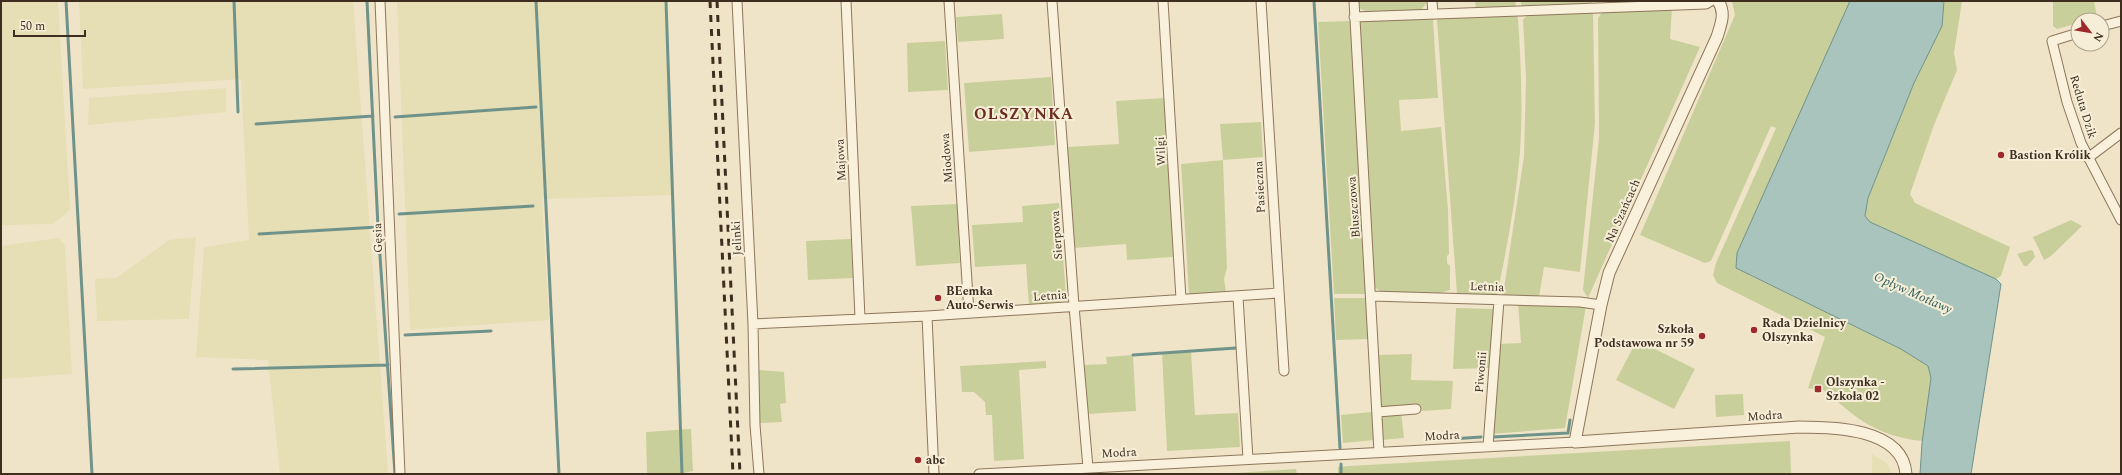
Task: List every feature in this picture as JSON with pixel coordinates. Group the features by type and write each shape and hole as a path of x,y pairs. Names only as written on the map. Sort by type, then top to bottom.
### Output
{"street":[{"name":"Gęsia","path":"380,1 400,474"},
{"name":"Jelinki","path":"738,1 753,324 755,425 759,474"},
{"name":"Majowa","path":"846,1 860,318"},
{"name":"Miodowa","path":"950,1 969,313"},
{"name":"Sierpowa","path":"1052,1 1074,306 1088,468"},
{"name":"Wilgi","path":"1163,1 1181,299"},
{"name":"Pasieczna","path":"1261,1 1284,371"},
{"name":"Bluszczowa","path":"1354,1 1379,452"},
{"path":"1432,1 1433,13"},
{"path":"1354,17 1706,4 1712,1"},
{"name":"Na Szańcach","path":"1575,442 1601,305 1610,273 1717,37 1722,21 1722,11 1718,1"},
{"path":"2110,24 2121,21"},
{"name":"Reduta Dzik","path":"2070,35 2052,41 2067,102 2088,158 2121,220"},
{"path":"2088,158 2121,133"},
{"name":"Letnia","path":"753,324 927,316 1181,299 1238,297 1278,293"},
{"name":"Letnia","path":"1371,296 1580,302 1601,305"},
{"path":"1238,297 1248,458"},
{"name":"Piwonii","path":"1488,446 1499,300"},
{"path":"927,316 934,474"},
{"path":"1377,412 1416,409"},
{"name":"Modra","path":"979,474 1248,458 1575,442 1799,427 1833,427 1876,437 1885,442 1900,454 1906,474"}],"shaded area":[{"path":"1,1 58,1 70,210 53,224 1,225"},
{"path":"79,1 353,1 388,474 280,474 268,360 196,357 204,247 249,240 241,79 83,89"},
{"path":"397,1 666,1 672,195 542,199 549,320 410,330"},
{"path":"226,88 226,112 88,125 89,98"},
{"path":"196,237 189,319 97,321 95,279 116,278 169,240"},
{"path":"59,238 65,246 72,374 1,379 1,246"},
{"path":"1872,454 1887,463 1892,474 1872,474"}],"green space":[{"path":"1359,1 1426,1 1426,4 1419,12 1369,13 1359,8"},
{"path":"1475,1 1515,1 1516,5 1514,8 1476,9"},
{"path":"1520,1 1592,1 1592,5 1523,8"},
{"path":"1732,1 1850,1 1749,275 1901,349 1928,366 1931,378 1923,441 1903,438 1875,428 1858,418 1824,391 1815,386 1813,389 1808,388 1825,337 1717,283 1713,275 1716,263 1776,128 1771,126 1711,261 1705,263 1640,235 1735,15"},
{"path":"1944,1 1962,1 1954,53 1957,70 1934,125 1910,194 1915,203 2010,247 2001,276 1996,279 1894,234 1870,222 1865,217 1868,198 1914,83 1942,26"},
{"path":"2053,1 2094,1 2096,12 2070,12 2070,25 2057,29 2053,26"},
{"path":"1672,9 1670,39 1700,47 1588,298 1583,290 1599,138 1598,18 1603,11"},
{"path":"1593,12 1595,123 1580,272 1544,267 1539,297 1503,295 1524,156 1526,78 1523,20 1528,14"},
{"path":"1002,14 1004,39 958,42 956,17"},
{"path":"1516,14 1518,18 1521,85 1520,152 1511,224 1497,295 1457,294 1437,20 1441,16"},
{"path":"1429,17 1433,19 1438,98 1399,100 1401,131 1441,127 1448,210 1449,254 1447,256 1447,263 1450,266 1450,290 1441,293 1382,292 1374,287 1360,21"},
{"path":"1352,21 1368,294 1334,294 1318,22"},
{"path":"945,41 948,90 908,92 907,43"},
{"path":"1051,77 1055,145 969,152 964,83"},
{"path":"1165,98 1167,131 1165,133 1167,165 1170,165 1173,257 1127,260 1126,244 1074,248 1067,147 1119,144 1116,101"},
{"path":"1261,122 1263,157 1223,160 1220,124"},
{"path":"1223,160 1227,268 1224,279 1226,293 1189,295 1181,164"},
{"path":"1059,203 1066,296 1059,302 1029,306 1026,264 975,267 972,225 1023,222 1022,206"},
{"path":"957,204 960,263 916,266 911,206"},
{"path":"2071,220 2082,226 2051,256 2044,260 2033,237"},
{"path":"851,239 853,278 808,280 806,241"},
{"path":"2031,250 2033,251 2035,257 2027,266 2024,266 2017,254"},
{"path":"1334,298 1368,298 1370,339 1336,340"},
{"path":"1518,303 1586,306 1565,428 1491,434 1498,344 1521,343"},
{"path":"1456,308 1494,309 1490,368 1453,369"},
{"path":"1637,340 1695,369 1674,409 1616,380"},
{"path":"1191,351 1195,415 1238,413 1240,447 1167,451 1162,353"},
{"path":"1412,354 1411,380 1453,381 1451,409 1422,411 1421,407 1379,410 1377,355"},
{"path":"1133,355 1136,411 1087,414 1084,365 1107,364 1106,357"},
{"path":"1046,361 1046,368 1019,370 1024,459 994,461 992,415 986,415 985,402 974,392 962,392 960,366"},
{"path":"759,370 784,372 786,403 780,404 782,422 760,423"},
{"path":"1743,394 1744,415 1716,417 1715,395"},
{"path":"1372,412 1375,440 1343,443 1341,415"},
{"path":"1401,412 1404,438 1381,440 1380,420 1383,414"},
{"path":"691,429 693,471 679,474 647,474 646,432"},
{"path":"1790,441 1791,474 1338,474 1338,467 1349,466"},
{"path":"1296,469 1297,474 1222,474"}],"water":[{"name":"Opływ Motławy","path":"1850,1 1944,1 1942,26 1914,83 1868,198 1865,216 1870,222 1996,279 2001,284 1971,474 1920,474 1922,443 1931,378 1928,366 1901,349 1736,268 1737,253"}],"waterway":[{"path":"66,1 92,474"},
{"path":"234,1 238,112"},
{"path":"367,1 378,227 395,474"},
{"path":"536,1 559,474"},
{"path":"666,1 682,474"},
{"path":"1314,1 1340,448"},
{"path":"395,117 536,107"},
{"path":"256,124 373,116"},
{"path":"399,214 533,206"},
{"path":"259,234 378,227"},
{"path":"405,335 491,331"},
{"path":"1133,355 1236,348"},
{"path":"233,369 388,365"},
{"path":"1493,437 1568,433 1570,420"},
{"path":"1451,439 1481,437"},
{"path":"1341,464 1341,474"}],"railway":[{"path":"710,1 733,474"},
{"path":"717,1 740,474"}],"place":[{"name":"Bastion Królik","path":"2001,155"},
{"name":"BEemka Auto-Serwis","path":"938,298"},
{"name":"Rada Dzielnicy Olszynka","path":"1754,330"},
{"name":"Szkoła Podstawowa nr 59","path":"1702,336"},
{"name":"Olszynka - Szkoła 02","path":"1818,389"},
{"name":"abc","path":"918,460"}],"district":[{"name":"OLSZYNKA","path":"1024,114"}]}
